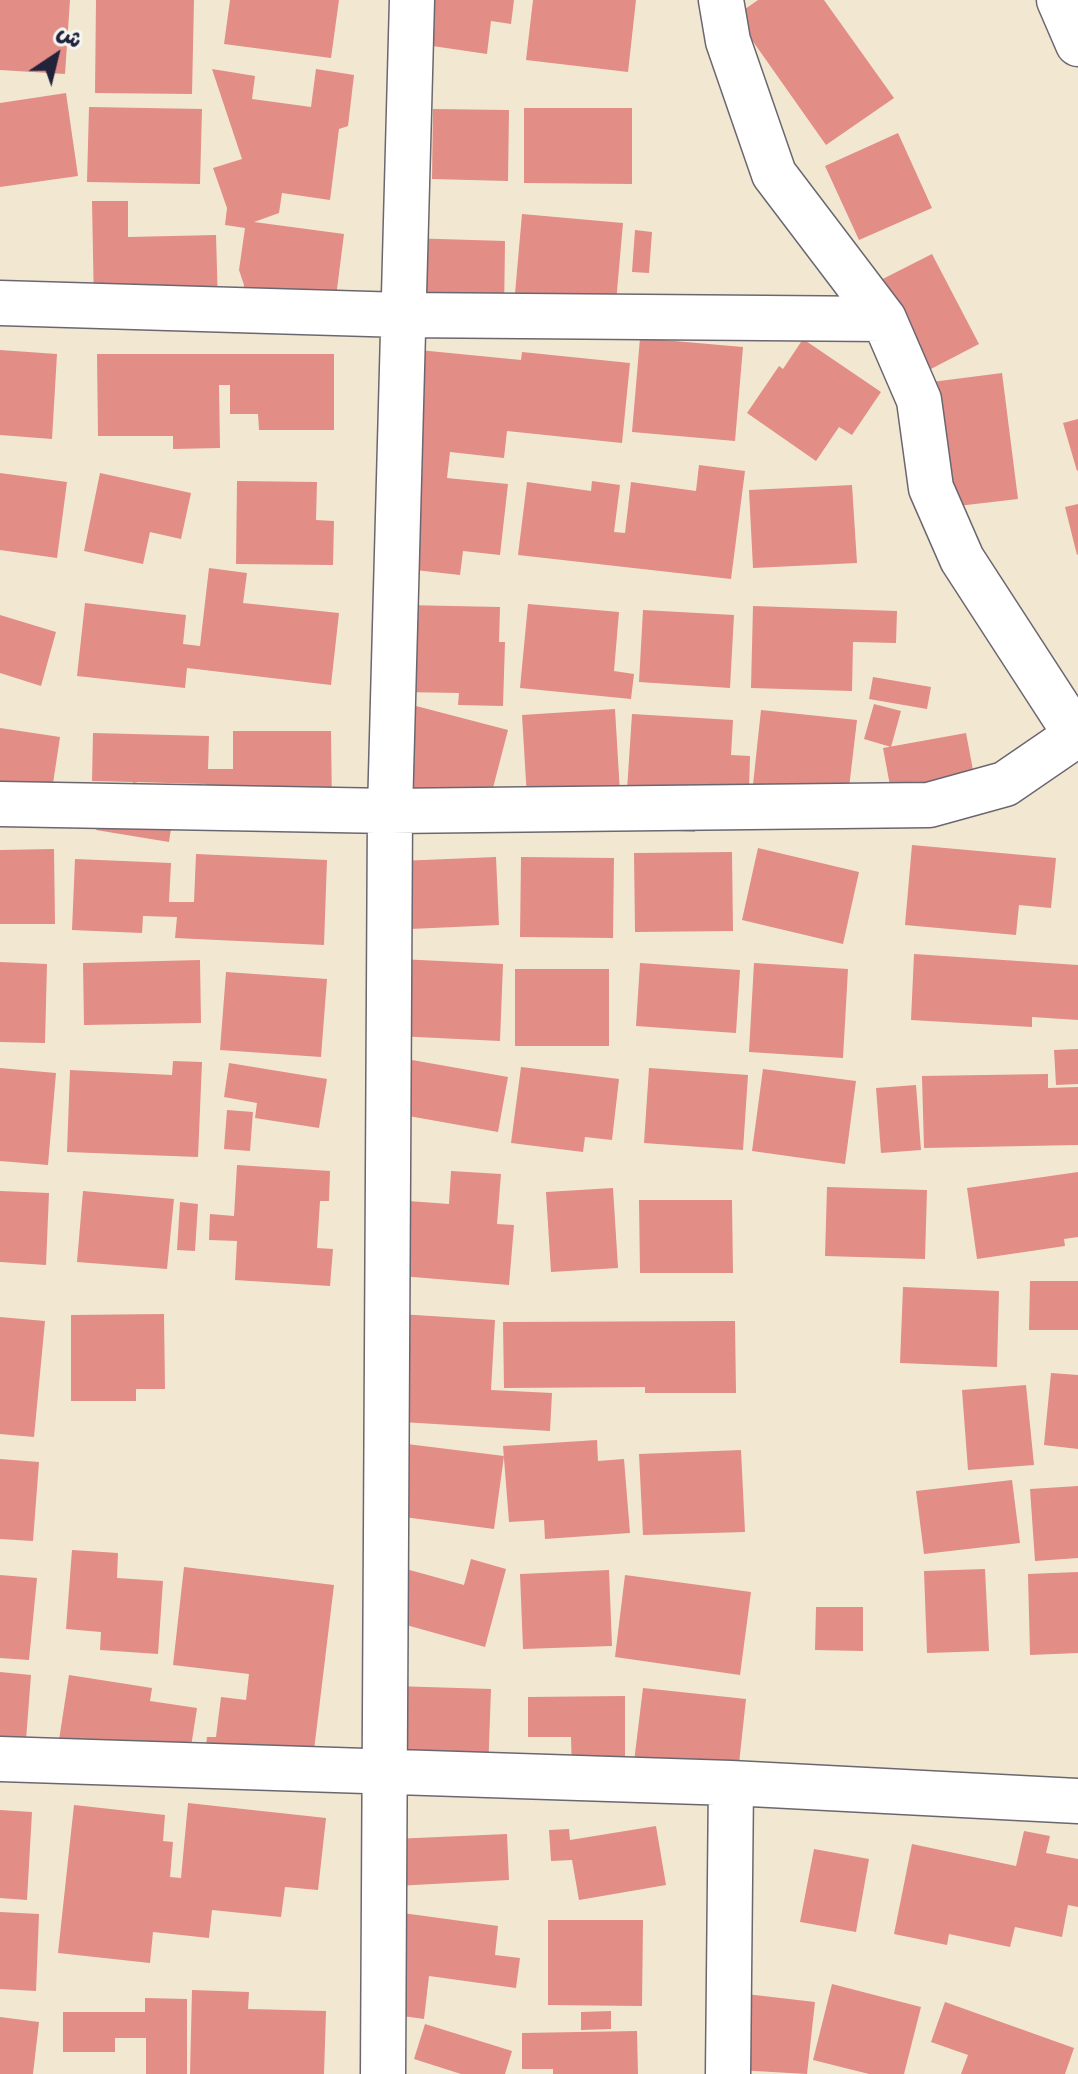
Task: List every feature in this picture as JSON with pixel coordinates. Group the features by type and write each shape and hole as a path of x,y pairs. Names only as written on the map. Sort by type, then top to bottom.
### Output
{"street":[{"path":"383,2074 390,811 412,0"},
{"path":"0,804 390,811 929,805 1005,784 1078,736 962,559 931,488 919,400 884,319 774,174 728,41 721,0"},
{"path":"1059,0 1078,44"},
{"path":"0,303 403,315 884,319"},
{"path":"0,1759 731,1783 1078,1801"},
{"path":"728,2074 731,1783"}],"building":[{"path":"0,0 70,0 65,74 0,70"},
{"path":"96,0 194,0 192,94 95,93"},
{"path":"230,0 339,0 331,58 224,44"},
{"path":"424,0 514,0 511,24 491,21 487,54 419,44"},
{"path":"533,0 636,0 628,72 526,60"},
{"path":"758,0 824,0 894,98 826,145 735,16"},
{"path":"212,69 255,76 252,99 311,107 316,69 354,75 348,126 339,129 330,200 282,193 279,213 254,222 344,234 334,313 242,300 244,285 239,270 245,228 225,225 227,208 213,168 242,159"},
{"path":"66,93 78,176 0,187 0,103"},
{"path":"89,107 202,109 200,184 87,182"},
{"path":"524,108 632,108 632,184 524,183"},
{"path":"433,109 509,110 508,181 432,179"},
{"path":"898,133 932,208 859,240 825,166"},
{"path":"92,201 128,201 128,237 216,235 218,305 94,307"},
{"path":"522,214 623,223 615,314 514,305"},
{"path":"635,230 652,232 649,273 632,272"},
{"path":"407,238 505,241 504,315 405,313"},
{"path":"932,254 979,344 904,383 857,292"},
{"path":"640,338 743,347 735,441 632,432"},
{"path":"803,339 881,392 852,435 839,427 816,461 747,413 779,366 783,369"},
{"path":"0,350 57,354 52,439 0,435"},
{"path":"419,350 521,360 522,352 630,363 622,443 507,431 504,458 450,452 447,478 508,484 500,555 463,551 460,575 397,568"},
{"path":"97,354 334,354 334,430 259,430 258,414 230,414 230,385 219,385 220,448 173,449 173,436 98,436"},
{"path":"1002,373 1018,499 932,509 916,384"},
{"path":"1078,419 1078,470 1077,471 1063,423"},
{"path":"699,465 745,471 731,579 518,555 527,482 591,491 592,481 620,485 614,532 625,533 631,482 696,491"},
{"path":"0,473 67,482 57,558 0,550"},
{"path":"100,473 191,493 181,539 150,532 143,564 84,551"},
{"path":"237,481 317,482 316,520 334,521 333,565 236,564"},
{"path":"852,485 857,563 753,568 749,490"},
{"path":"1078,504 1078,554 1077,555 1065,507"},
{"path":"209,568 247,573 243,603 339,613 331,685 187,668 185,688 77,676 85,603 186,615 183,644 200,646"},
{"path":"528,604 619,612 614,671 634,674 631,699 520,688"},
{"path":"405,605 500,607 499,642 505,642 503,706 458,705 459,693 403,692"},
{"path":"753,606 897,611 896,643 853,642 852,691 751,688"},
{"path":"643,610 734,615 730,688 639,682"},
{"path":"0,615 56,632 41,686 0,673"},
{"path":"873,677 931,687 927,709 869,699"},
{"path":"874,704 901,711 891,747 864,739"},
{"path":"416,706 508,730 487,811 395,786"},
{"path":"615,709 620,793 527,798 522,715"},
{"path":"761,710 857,720 847,805 752,794"},
{"path":"632,714 733,720 731,755 750,756 749,790 697,786 695,832 639,829 627,790"},
{"path":"0,728 60,737 49,810 0,803"},
{"path":"233,731 331,731 332,808 206,808 206,784 92,781 93,733 209,736 208,769 233,769"},
{"path":"966,733 976,786 893,802 883,748"},
{"path":"133,782 177,790 169,842 96,830 102,793 130,798"},
{"path":"912,845 1056,858 1051,908 1019,905 1016,935 905,925"},
{"path":"758,848 859,872 843,944 742,920"},
{"path":"54,849 55,924 0,924 0,850"},
{"path":"732,852 733,931 635,932 634,853"},
{"path":"196,854 327,860 324,945 175,938 177,917 143,916 142,933 72,930 75,859 171,863 169,902 194,902"},
{"path":"496,857 499,925 388,930 399,861"},
{"path":"521,857 614,858 613,938 520,937"},
{"path":"914,954 1078,965 1078,1020 1032,1017 1032,1027 911,1020"},
{"path":"399,959 503,964 500,1041 396,1036"},
{"path":"200,960 201,1023 84,1025 83,963"},
{"path":"0,962 47,964 45,1043 0,1042"},
{"path":"640,963 740,970 736,1033 636,1026"},
{"path":"754,963 848,969 843,1058 749,1052"},
{"path":"515,969 609,969 609,1046 515,1046"},
{"path":"226,972 327,979 321,1057 220,1050"},
{"path":"1078,1049 1078,1084 1056,1085 1054,1050"},
{"path":"412,1060 508,1077 498,1132 403,1115"},
{"path":"173,1061 202,1062 198,1157 67,1152 70,1070 172,1075"},
{"path":"229,1063 327,1079 319,1128 255,1118 257,1103 224,1097"},
{"path":"521,1067 619,1079 612,1140 585,1137 583,1152 511,1143"},
{"path":"0,1068 56,1073 48,1165 0,1161"},
{"path":"649,1068 748,1075 743,1150 644,1143"},
{"path":"763,1069 856,1081 845,1164 752,1151"},
{"path":"1048,1074 1048,1088 1078,1087 1078,1145 924,1148 922,1076"},
{"path":"916,1085 921,1150 881,1153 876,1088"},
{"path":"227,1110 253,1112 250,1151 224,1149"},
{"path":"237,1165 330,1171 329,1201 320,1201 317,1248 333,1249 330,1286 235,1280 237,1241 209,1240 210,1214 234,1216"},
{"path":"451,1171 501,1174 497,1224 514,1225 509,1285 389,1275 395,1200 449,1204"},
{"path":"1078,1172 1078,1237 1064,1239 1065,1246 977,1259 967,1188"},
{"path":"827,1187 927,1190 925,1259 825,1256"},
{"path":"613,1188 618,1268 551,1272 546,1192"},
{"path":"0,1191 49,1193 46,1265 0,1262"},
{"path":"83,1191 174,1199 167,1269 77,1262"},
{"path":"639,1200 732,1200 733,1273 640,1273"},
{"path":"180,1202 198,1204 195,1251 177,1250"},
{"path":"1030,1281 1078,1281 1078,1330 1029,1330"},
{"path":"903,1287 999,1291 997,1367 900,1363"},
{"path":"383,1313 495,1320 491,1390 552,1393 550,1431 402,1422"},
{"path":"164,1314 165,1389 136,1389 136,1401 71,1401 71,1315"},
{"path":"0,1317 45,1321 34,1437 0,1434"},
{"path":"735,1321 736,1393 645,1393 645,1387 504,1388 503,1322"},
{"path":"1051,1373 1078,1375 1078,1449 1044,1445"},
{"path":"1026,1385 1034,1465 968,1470 962,1390"},
{"path":"597,1440 598,1461 624,1459 630,1533 545,1539 544,1520 509,1522 503,1446"},
{"path":"399,1443 504,1456 494,1529 389,1515"},
{"path":"741,1450 745,1532 643,1535 639,1454"},
{"path":"0,1459 39,1462 33,1541 0,1539"},
{"path":"1012,1480 1020,1543 924,1554 916,1491"},
{"path":"1078,1486 1078,1558 1035,1561 1030,1489"},
{"path":"72,1550 118,1553 117,1578 163,1581 158,1654 100,1650 101,1632 66,1629"},
{"path":"471,1559 506,1569 485,1647 392,1621 406,1569 464,1585"},
{"path":"184,1567 334,1585 311,1775 204,1762 207,1737 216,1737 221,1697 246,1700 249,1674 173,1665"},
{"path":"985,1569 989,1651 927,1653 924,1571"},
{"path":"609,1570 612,1646 523,1649 520,1574"},
{"path":"1078,1572 1078,1653 1030,1655 1028,1574"},
{"path":"0,1575 37,1578 29,1660 0,1658"},
{"path":"625,1575 751,1592 740,1675 615,1657"},
{"path":"816,1607 863,1607 863,1651 815,1650"},
{"path":"0,1672 31,1675 25,1753 0,1751"},
{"path":"69,1675 152,1688 150,1701 197,1708 187,1773 57,1753"},
{"path":"394,1686 491,1689 488,1773 392,1770"},
{"path":"643,1688 746,1699 738,1773 634,1762"},
{"path":"625,1696 625,1773 572,1773 571,1737 528,1737 528,1697"},
{"path":"188,1803 326,1818 318,1890 285,1887 281,1917 212,1910 209,1938 153,1932 150,1963 58,1953 74,1805 165,1815 163,1841 173,1842 170,1877 181,1878"},
{"path":"0,1810 32,1812 27,1900 0,1898"},
{"path":"656,1826 666,1885 579,1900 572,1860 551,1861 549,1830 569,1829 570,1840"},
{"path":"1024,1831 1050,1836 1046,1853 1078,1859 1078,1907 1068,1905 1062,1937 1015,1927 1010,1947 949,1934 947,1945 894,1934 912,1844 1016,1866"},
{"path":"507,1834 509,1880 395,1886 393,1839"},
{"path":"814,1849 869,1859 856,1932 800,1922"},
{"path":"388,1911 498,1926 495,1955 520,1958 516,1988 429,1976 424,2019 374,2012"},
{"path":"0,1912 39,1914 36,1991 0,1989"},
{"path":"548,1920 643,1920 642,2006 548,2005"},
{"path":"832,1984 921,2007 904,2074 869,2074 813,2060"},
{"path":"192,1990 249,1992 248,2009 326,2011 324,2074 190,2074"},
{"path":"746,1994 815,2002 807,2074 738,2070"},
{"path":"145,1998 187,1999 187,2074 146,2074 146,2038 115,2038 115,2052 63,2052 63,2012 145,2012"},
{"path":"945,2002 1074,2048 1065,2074 961,2074 968,2055 931,2042"},
{"path":"611,2011 611,2029 581,2030 581,2012"},
{"path":"0,2017 39,2022 33,2074 0,2074"},
{"path":"425,2024 512,2051 505,2074 461,2074 414,2059"},
{"path":"637,2031 638,2074 553,2074 553,2069 522,2069 522,2033"}]}
